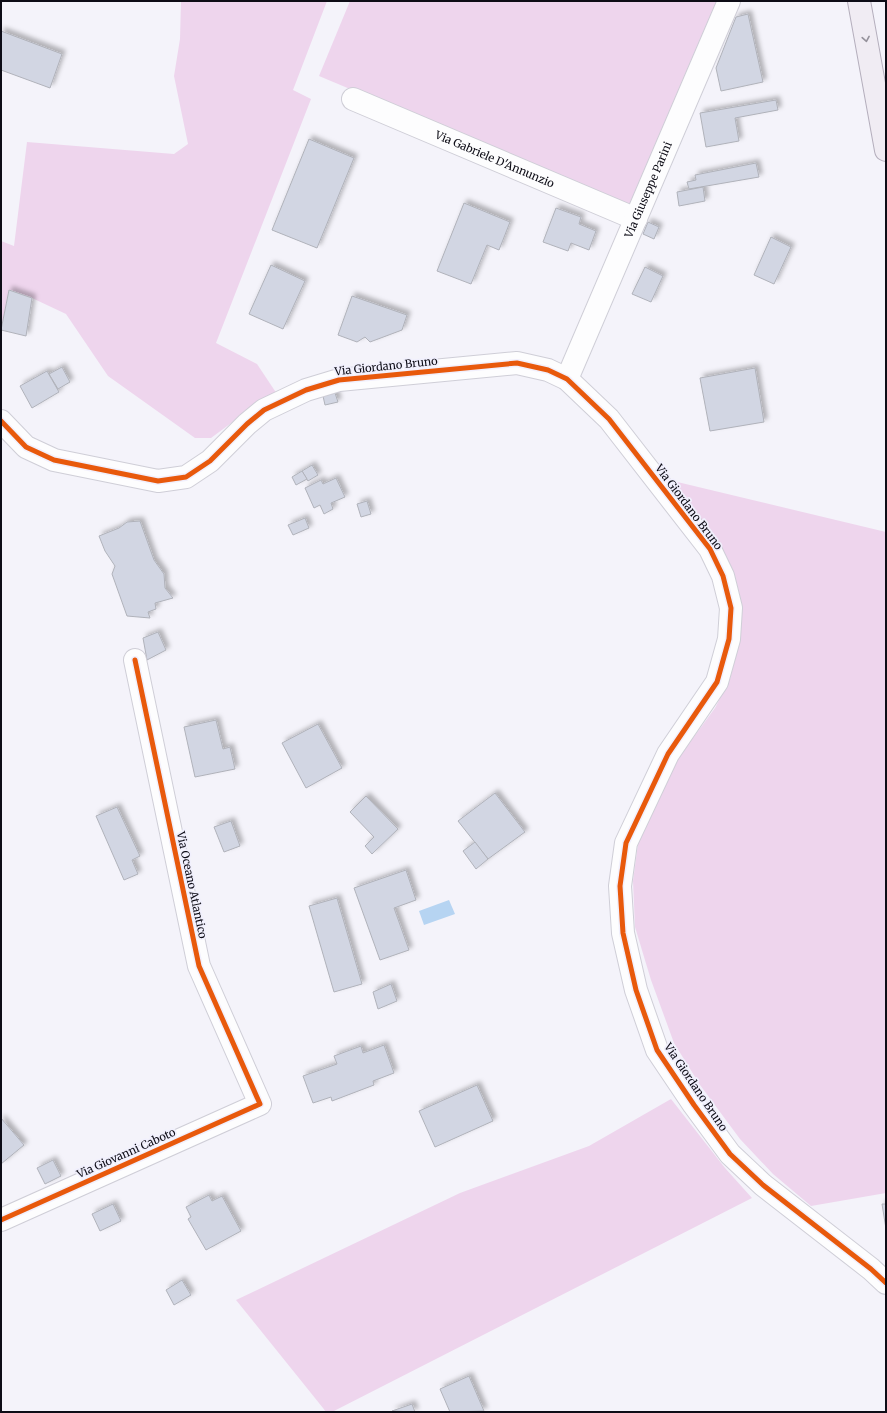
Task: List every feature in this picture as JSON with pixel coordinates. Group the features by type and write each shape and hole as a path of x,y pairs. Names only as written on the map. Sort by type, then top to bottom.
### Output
{"main road":[{"path":"859,1 886,150"}],"street":[{"name":"Via Giuseppe Parini","path":"567,378 728,1"},
{"name":"Via Gabriele D'Annunzio","path":"353,99 636,219"},
{"name":"Via Giordano Bruno","path":"1,421 26,447 54,460 158,481 186,477 210,461 247,424 264,410 306,390 339,380 517,363 548,370 567,378 609,419 710,549 723,576 732,608 729,639 717,682 668,754 626,843 620,886 623,933 636,990 657,1050 694,1105 730,1154 763,1185 871,1269 886,1283"},
{"name":"Via Oceano Atlantico","path":"135,660 199,966 260,1104"},
{"name":"Via Giovanni Caboto","path":"1,1220 260,1104"}],"shaded area":[{"path":"181,1 327,1 293,90 311,99 216,343 257,364 277,394 250,409 211,438 195,438 108,376 66,314 32,298 10,290 1,329 1,241 14,246 27,142 174,154 188,144 174,76 180,39"},
{"path":"350,1 719,1 634,203 621,203 319,76"},
{"path":"669,480 886,532 886,1193 811,1206 773,1174 740,1139 700,1085 674,1043 651,980 635,927 633,881 638,844 677,760 715,708 730,679 739,643 728,564 710,530"},
{"path":"671,1099 725,1168 752,1198 332,1412 326,1412 236,1300 460,1193 589,1146"}],"water":[{"path":"449,900 455,914 424,925 419,911"}],"building":[{"path":"748,14 763,82 721,91 716,68 736,17"},
{"path":"1,31 62,54 50,88 1,70"},
{"path":"776,100 778,110 735,118 739,141 706,147 700,113"},
{"path":"309,139 354,158 317,248 272,230"},
{"path":"756,163 759,177 689,189 687,182 696,180 695,175"},
{"path":"703,187 705,201 679,206 677,192"},
{"path":"464,203 510,222 499,250 487,245 471,284 437,271"},
{"path":"556,208 581,217 579,224 596,231 589,250 571,243 568,251 543,242"},
{"path":"648,222 659,227 654,239 643,234"},
{"path":"771,237 791,247 774,284 754,275"},
{"path":"271,265 305,281 283,329 249,314"},
{"path":"645,267 663,276 651,302 632,294"},
{"path":"9,290 32,298 26,336 1,330"},
{"path":"352,296 407,315 402,330 370,342 365,337 357,342 338,335"},
{"path":"62,367 70,382 58,389 49,374"},
{"path":"755,368 764,422 710,431 700,378"},
{"path":"47,371 59,392 32,408 20,386"},
{"path":"335,393 338,402 325,405 323,396"},
{"path":"312,465 318,475 308,481 302,471"},
{"path":"302,471 307,479 296,485 292,477"},
{"path":"336,478 345,497 331,503 333,509 324,514 320,505 314,508 305,488 321,480 323,484"},
{"path":"367,501 371,514 361,517 357,504"},
{"path":"305,518 309,528 293,535 288,525"},
{"path":"140,521 154,560 164,574 165,588 173,598 155,603 156,609 148,612 150,618 127,616 112,574 115,566 105,551 99,536 119,528 127,522"},
{"path":"158,632 166,650 147,660 143,638"},
{"path":"216,720 223,749 230,747 235,769 195,777 184,727"},
{"path":"318,724 342,768 306,788 282,743"},
{"path":"495,793 525,832 488,859 458,821"},
{"path":"366,796 398,829 372,854 365,846 374,837 350,812"},
{"path":"117,807 140,856 132,860 138,874 124,880 96,816"},
{"path":"231,821 240,846 224,852 214,827"},
{"path":"475,842 488,859 476,869 463,851"},
{"path":"406,870 416,900 394,908 409,950 380,960 354,888"},
{"path":"337,898 362,984 334,992 309,906"},
{"path":"391,984 397,1001 378,1009 373,992"},
{"path":"384,1045 394,1073 373,1081 374,1085 332,1101 331,1097 313,1103 303,1076 337,1064 334,1056 361,1046 363,1053"},
{"path":"477,1085 493,1121 435,1147 419,1111"},
{"path":"1,1118 24,1145 1,1164"},
{"path":"53,1160 61,1176 45,1184 37,1168"},
{"path":"209,1195 212,1201 222,1196 241,1231 206,1250 188,1219 191,1217 186,1207"},
{"path":"113,1204 121,1221 100,1231 92,1214"},
{"path":"882,1204 886,1204 886,1229"},
{"path":"182,1280 191,1295 174,1305 166,1290"},
{"path":"469,1376 484,1411 450,1412 440,1389"},
{"path":"412,1404 415,1412 392,1411"}],"cycle path":[{"path":"1,421 26,447 54,460 158,481 186,477 210,461 247,424 264,410 306,390 339,380 517,363 548,370 567,379 609,419 710,549 723,576 731,608 729,639 717,682 668,754 626,843 620,886 623,933 636,990 657,1050 694,1105 730,1154 763,1185 871,1269 886,1283"},
{"path":"1,1220 260,1104 199,966 135,660"}]}
